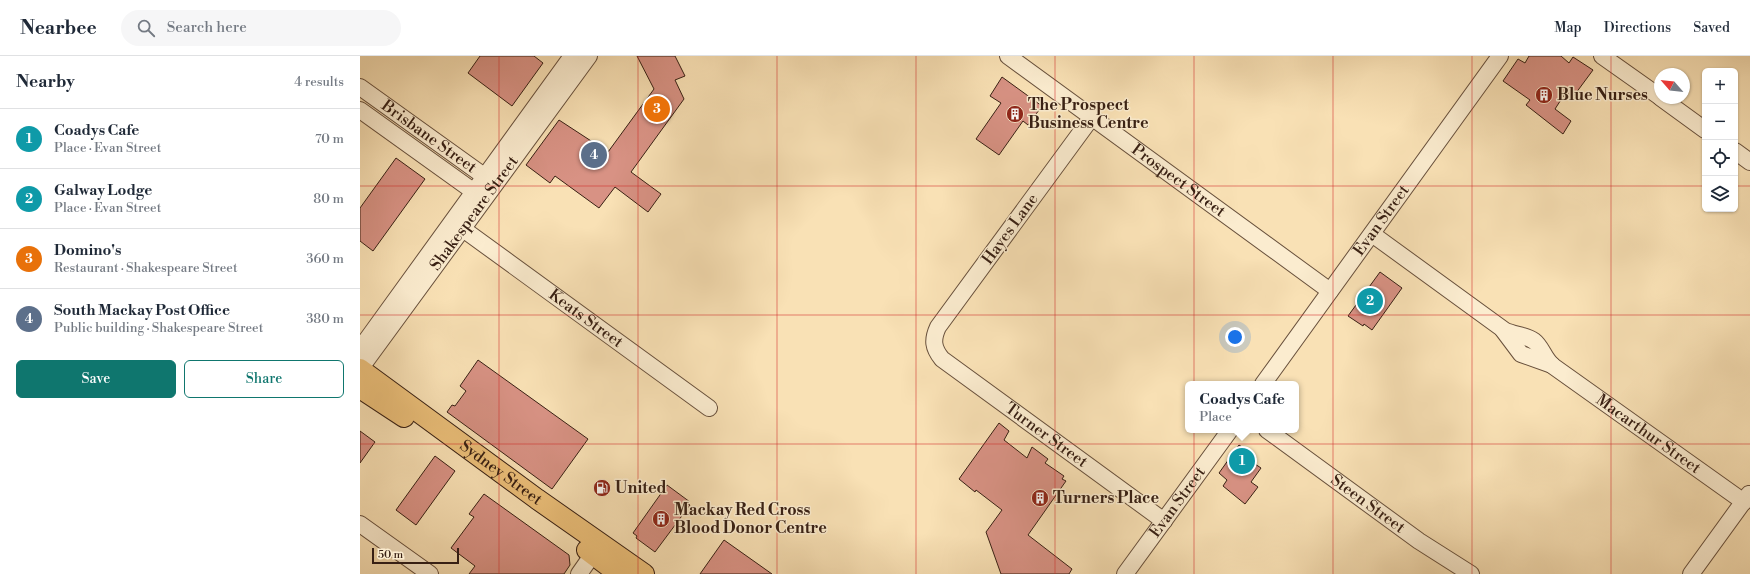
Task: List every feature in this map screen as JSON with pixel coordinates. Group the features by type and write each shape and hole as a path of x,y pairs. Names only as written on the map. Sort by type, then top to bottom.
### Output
{"main road":[{"name":"Sydney Street","path":"360,370 599,550 619,574"},
{"name":"Sydney Street","path":"360,388 599,550 625,559 644,574"}],"street":[{"name":"Shakespeare Street","path":"360,349 572,56"},
{"name":"Shakespeare Street","path":"360,370 589,56"},
{"name":"Prospect Street","path":"1008,56 1330,291"},
{"path":"1602,56 1654,94"},
{"name":"Evan Street","path":"1265,381 1372,234 1494,58"},
{"name":"Brisbane Street","path":"360,87 484,176 490,192 473,191 360,110"},
{"path":"1668,104 1702,128"},
{"name":"Hayes Lane","path":"933,344 938,327 1092,117"},
{"path":"1738,153 1750,162"},
{"path":"451,176 462,160"},
{"name":"Keats Street","path":"463,229 709,408"},
{"name":"Macarthur Street","path":"1372,234 1500,327 1512,334 1533,340 1546,359 1553,366 1747,498"},
{"name":"Turner Street","path":"933,344 937,353 942,359 1164,521"},
{"name":"Evan Street","path":"1126,574 1228,433"},
{"name":"Steen Street","path":"1271,433 1420,541 1471,574"},
{"path":"1691,574 1747,498"},
{"path":"360,524 430,574"},
{"path":"579,574 599,550"}],"building":[{"path":"480,56 534,56 543,63 512,106 468,73"},
{"path":"637,56 675,56 685,76 675,80 684,99 631,172 661,194 648,212 615,187 599,208 555,176 550,183 526,165 559,120 608,152 654,89"},
{"name":"Blue Nurses","path":"1529,56 1561,56 1569,63 1573,57 1593,70 1573,97 1566,92 1555,109 1571,121 1563,134 1526,105 1530,100 1503,81 1518,59 1525,63"},
{"name":"The Prospect Business Centre","path":"1002,77 1042,106 1028,125 1023,121 999,155 976,139 1001,103 990,96"},
{"path":"396,158 425,179 373,251 360,241 360,208"},
{"path":"1380,272 1402,288 1372,330 1348,316"},
{"path":"478,360 588,439 552,489 447,412 452,405 455,406 466,391 460,386"},
{"path":"999,423 1009,431 1004,440 1027,458 1032,447 1048,459 1045,463 1064,476 1062,479 1066,481 1028,535 1072,569 1069,574 1001,574 986,532 1002,510 959,479"},
{"path":"360,431 375,442 360,463"},
{"path":"1239,445 1256,457 1252,462 1261,468 1251,482 1258,487 1245,504 1223,486 1227,480 1219,473"},
{"path":"435,456 455,471 416,525 396,510"},
{"name":"Mackay Red Cross Blood Donor Centre","path":"667,485 690,502 688,504 690,505 655,552 636,538 637,536 633,533"},
{"path":"484,494 569,555 570,565 564,574 469,574 475,566 451,548 474,517 469,514"},
{"path":"724,540 772,574 700,574"}],"place":[{"name":"Blue Nurses","path":"1544,95"},
{"name":"Domino's","path":"657,109"},
{"name":"The Prospect Business Centre","path":"1015,114"},
{"name":"South Mackay Post Office","path":"594,155"},
{"name":"Galway Lodge","path":"1370,301"},
{"name":"Coadys Cafe","path":"1242,461"},
{"name":"United","path":"602,488"},
{"name":"Turners Place","path":"1040,498"},
{"name":"Mackay Red Cross Blood Donor Centre","path":"661,519"}]}
